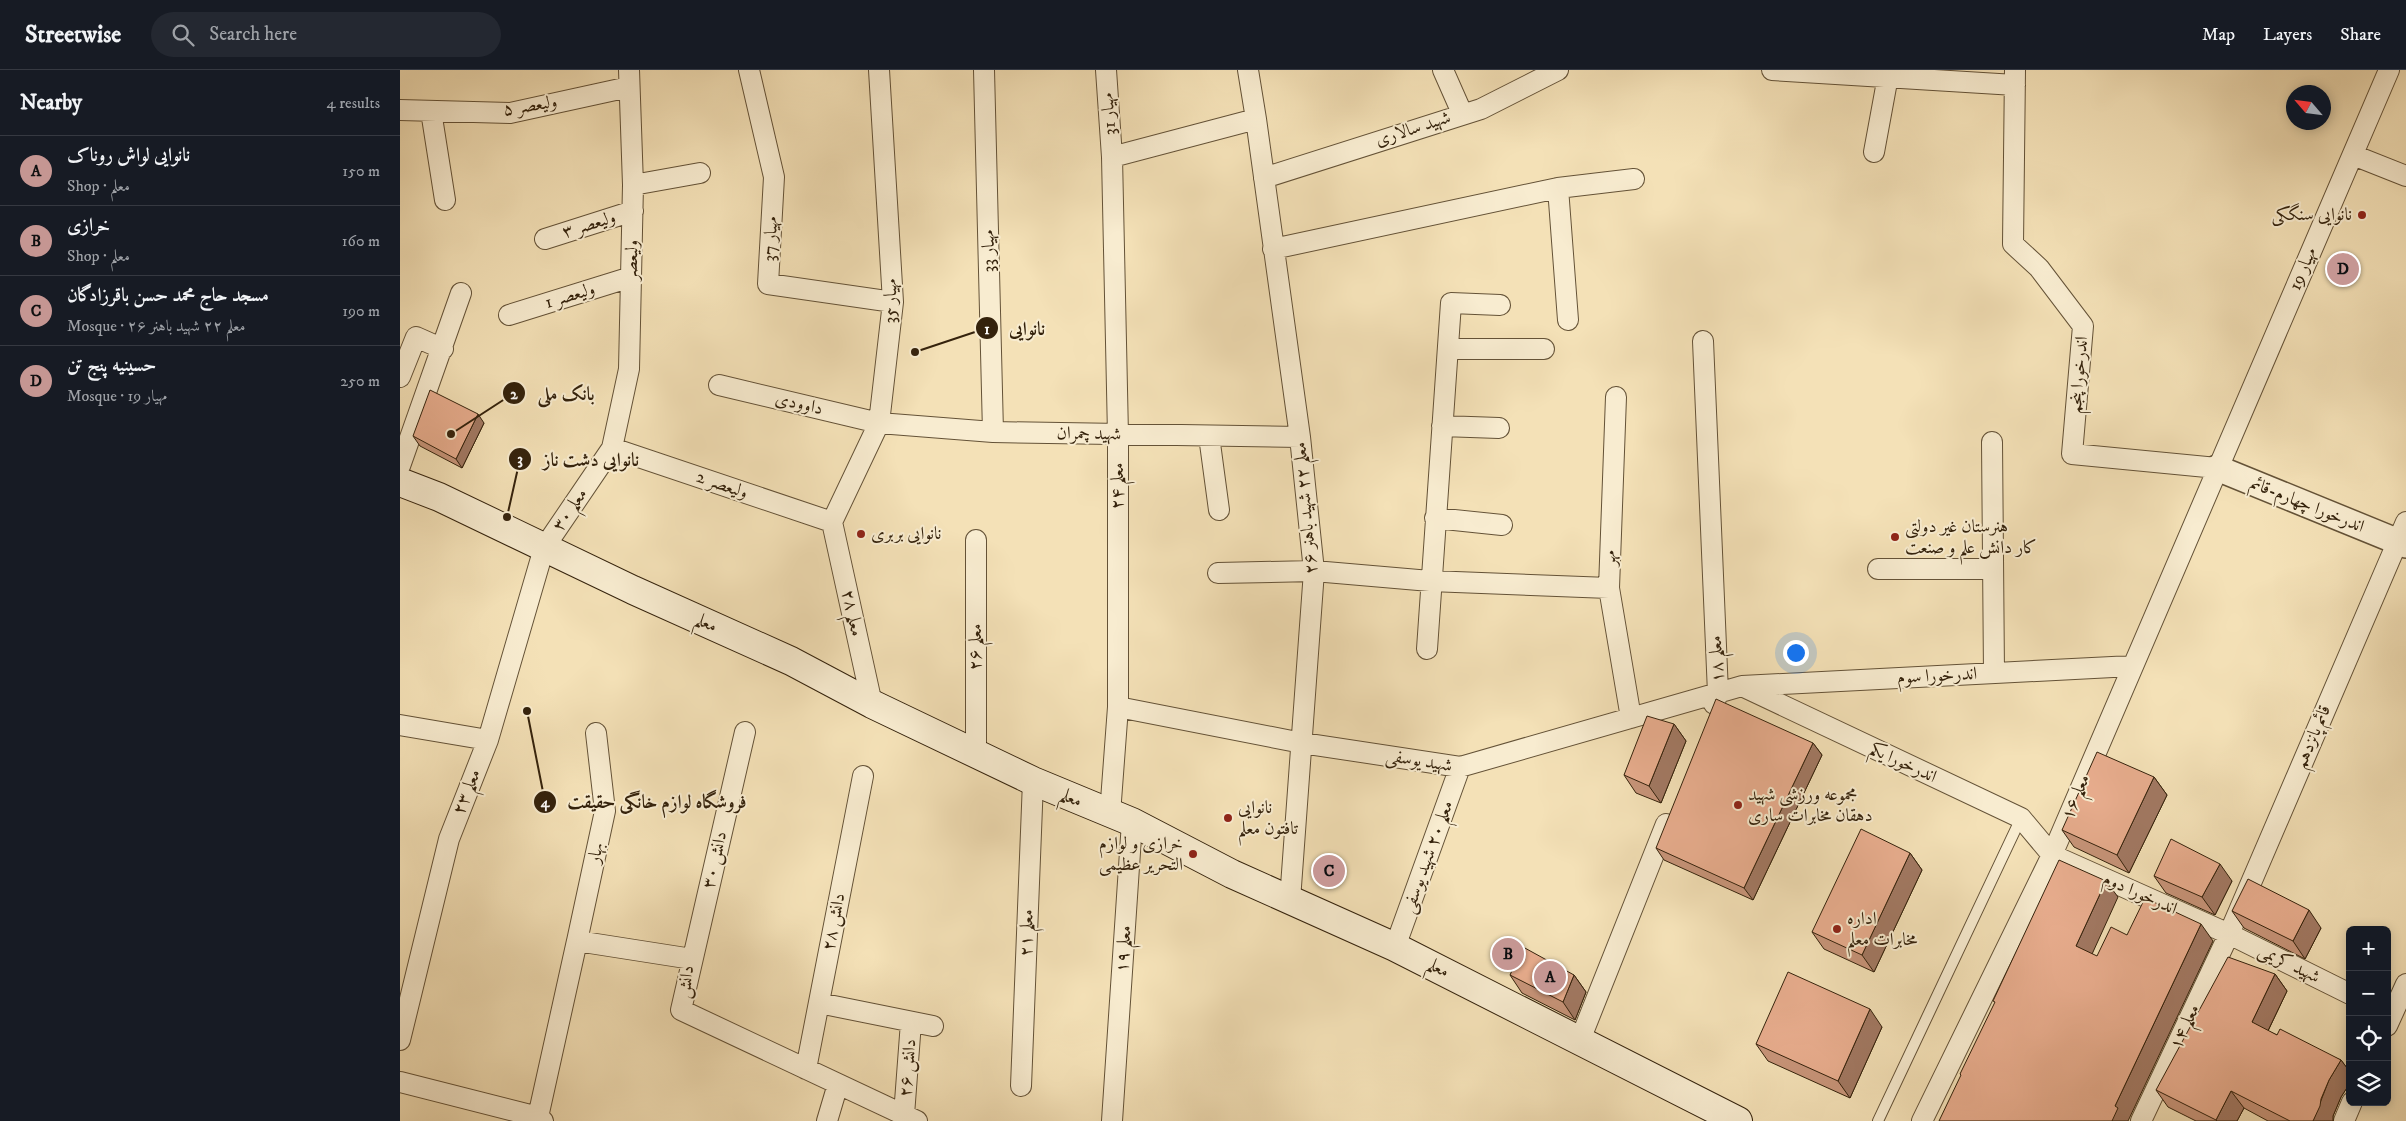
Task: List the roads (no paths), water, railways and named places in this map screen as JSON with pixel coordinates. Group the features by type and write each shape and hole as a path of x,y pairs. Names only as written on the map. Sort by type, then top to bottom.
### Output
{"main road":[{"name":"معلم","path":"400,482 439,497 544,548 791,662 872,704 1033,781 1121,818 1232,874 1395,947 1735,1120"}],"street":[{"name":"مهیار 37","path":"749,70 774,177 768,284 893,302"},
{"name":"مهیار 35","path":"832,522 879,423 893,302 879,70"},
{"name":"مهیار 33","path":"984,70 993,432"},
{"name":"مهیار 31","path":"1106,70 1112,157"},
{"name":"معلم ۲۲ شهید باهنر ۲۶","path":"1248,70 1300,437 1314,571 1290,900"},
{"path":"1443,70 1462,113"},
{"name":"شهید سالاری","path":"1264,178 1481,108 1558,70"},
{"path":"1772,70 1888,76 2015,78"},
{"name":"مهیار 19","path":"2217,468 2390,70"},
{"path":"1874,152 1888,76"},
{"name":"ولیعصر ۵","path":"400,110 510,113 629,78"},
{"name":"ولیعصر","path":"612,448 629,369 633,185 629,78"},
{"name":"اندرخورا پنجم","path":"2015,78 2013,244 2039,268 2083,326 2072,454 2217,468"},
{"path":"431,111 445,200"},
{"path":"1112,157 1256,119"},
{"path":"2353,155 2406,176"},
{"name":"معلم ۲۴","path":"1112,157 1118,435 1118,707 1121,818"},
{"path":"633,185 700,173"},
{"path":"1273,249 1558,188 1634,179"},
{"path":"1558,188 1568,320"},
{"name":"ولیعصر ۳","path":"545,239 633,212"},
{"name":"ولیعصر 1","path":"508,315 631,276"},
{"path":"400,466 443,349 461,293"},
{"path":"1427,649 1430,581 1451,303 1500,305"},
{"path":"400,377 416,337 443,349"},
{"name":"معلم ۱۸","path":"1703,342 1718,693 1707,721"},
{"path":"1448,349 1544,349"},
{"name":"داوودی","path":"719,385 879,423"},
{"name":"مهر","path":"1616,397 1609,588 1631,718"},
{"name":"شهید چمران","path":"879,423 993,432 1300,437"},
{"path":"1442,426 1498,428"},
{"path":"1209,436 1219,510"},
{"path":"1992,442 1994,673"},
{"name":"ولیعصر 2","path":"612,448 832,522"},
{"name":"معلم ۳۰","path":"544,548 612,448"},
{"name":"اندرخورا چهارم-قائم","path":"2217,468 2403,536"},
{"name":"معلم ۱۶","path":"1922,1121 2052,855 2217,468"},
{"path":"1435,518 1502,525"},
{"name":"معلم ۲۸","path":"832,522 872,704"},
{"name":"قائم پانزدهم","path":"2229,934 2403,536"},
{"name":"معلم ۲۶","path":"976,540 976,753"},
{"name":"معلم ۲۳","path":"400,1040 448,839 488,740 544,548"},
{"path":"1878,569 1993,569"},
{"path":"1218,573 1314,571 1430,581 1609,588"},
{"name":"اندرخورا سوم","path":"1742,686 2132,666"},
{"name":"شهید یوسفی","path":"1118,707 1302,743 1460,767 1742,686"},
{"name":"اندرخورا یکم","path":"1742,686 2022,818 2052,855"},
{"path":"400,725 488,740"},
{"name":"دانش ۳۰","path":"692,959 745,732"},
{"name":"بهار","path":"577,941 605,811 596,733"},
{"name":"معلم ۲۰ شهید یوسفی","path":"1395,947 1460,767"},
{"name":"دانش ۲۸","path":"806,1069 863,776"},
{"name":"معلم ۲۱","path":"1021,1086 1033,781"},
{"path":"1580,1040 1675,803"},
{"name":"معلم ۱۹","path":"1112,1121 1116,1077 1121,818"},
{"name":"اندرخورا دوم","path":"2052,855 2229,934"},
{"name":"شهید کریمی","path":"2229,934 2346,992"},
{"name":"معلم ۱۴","path":"2141,1121 2229,934"},
{"path":"400,1082 540,1119 577,941"},
{"name":"دانش","path":"577,941 692,959 682,1010 910,1118"},
{"path":"2393,1018 2406,984"},
{"path":"819,1002 932,1026"},
{"name":"دانش ۲۶","path":"910,1118 912,1022"},
{"path":"827,1121 838,1084"},
{"path":"2344,1121 2350,1106"}],"lane":[{"path":"1878,1121 2022,818"}],"place":[{"name":"نانوایی سنگکی","path":"2362,215"},
{"name":"حسینیه پنج تن","path":"2343,269"},
{"name":"نانوایی","path":"915,352"},
{"name":"بانک ملی","path":"451,434"},
{"name":"نانوایی دشت ناز","path":"507,517"},
{"name":"نانوایی بربری","path":"861,534"},
{"name":"هنرستان غیر دولتی کار دانش علم و صنعت","path":"1895,537"},
{"name":"فروشگاه لوازم خانگی حقیقت","path":"527,711"},
{"name":"مجموعه ورزشی شهید دهقان مخابرات ساری","path":"1738,805"},
{"name":"نانوایی تافتون معلم","path":"1228,818"},
{"name":"خرازی و لوازم التحریر عظیمی","path":"1193,854"},
{"name":"مسجد حاج محمد حسن باقرزادگان","path":"1329,871"},
{"name":"اداره مخابرات معلم","path":"1837,929"},
{"name":"خرازی","path":"1508,954"},
{"name":"نانوایی لواش روناک","path":"1550,977"}]}
